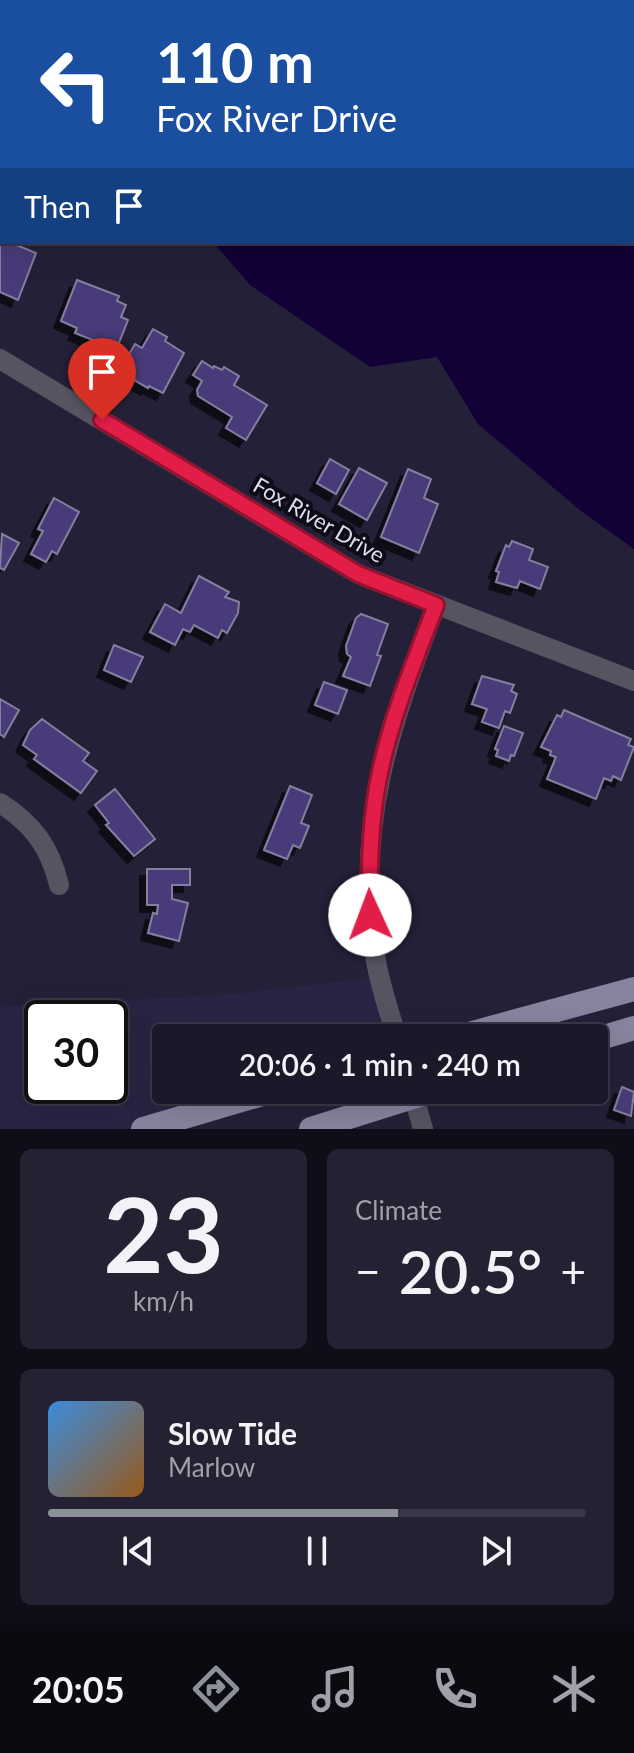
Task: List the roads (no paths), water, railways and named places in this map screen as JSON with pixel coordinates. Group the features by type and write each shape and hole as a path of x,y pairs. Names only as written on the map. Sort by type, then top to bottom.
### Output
{"main road":[{"path":"505,1024 634,989"},
{"path":"608,1036 634,1028"},
{"path":"143,1129 228,1104"},
{"path":"311,1129 385,1104"}],"street":[{"name":"Fox River Drive","path":"0,359 358,574 634,681"},
{"path":"393,1024 375,957 369,870 372,824 380,769 395,716 436,605"},
{"path":"0,803 26,821 44,842 59,885"},
{"path":"421,1104 423,1129"}]}
